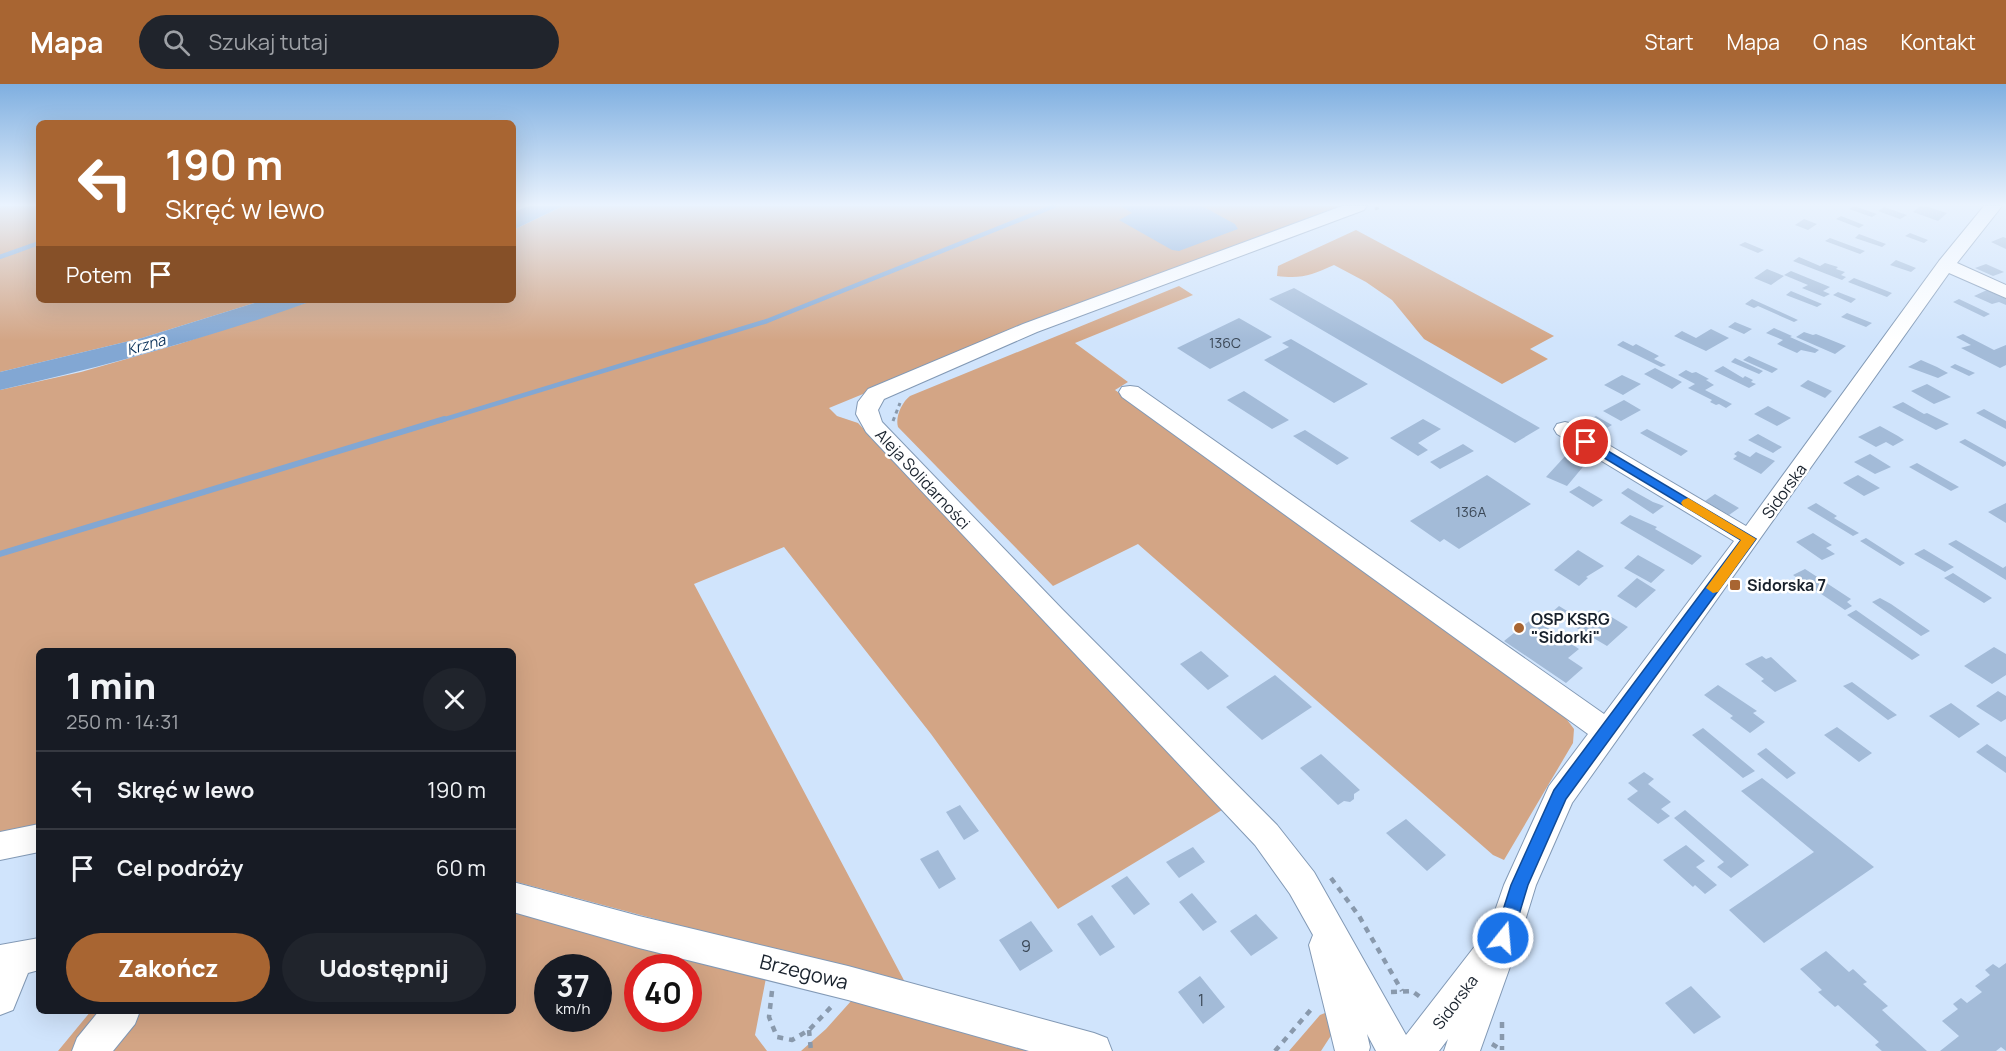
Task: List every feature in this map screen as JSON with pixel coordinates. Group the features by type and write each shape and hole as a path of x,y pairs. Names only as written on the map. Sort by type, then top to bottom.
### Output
{"street":[{"name":"Aleja Solidarności","path":"1246,251 1011,336 876,394 870,399 866,413 874,427 1053,616 1266,835 1302,883 1319,916"},
{"name":"Sidorska","path":"1408,1048 1503,938 1520,885 1560,795 1957,251"},
{"path":"1946,265 2006,292"},
{"path":"1130,392 1606,732"},
{"path":"1565,429 1749,539"},
{"path":"0,846 36,839"},
{"name":"Brzegowa","path":"516,898 639,932 848,983 1094,1051"},
{"path":"1319,916 1408,1048"},
{"path":"1319,916 1348,1049 1370,1042 1408,1048"},
{"path":"1462,1051 1503,938"},
{"path":"0,998 18,958"},
{"path":"90,1051 120,1014"}],"path":[{"path":"895,429 893,418 902,399"},
{"path":"1326,872 1359,916 1402,992"},
{"path":"776,965 769,1017 777,1037 792,1040 809,1030 832,1006 848,983"},
{"path":"1384,993 1412,991 1428,1002"},
{"path":"1275,1051 1315,1004 1324,1003"},
{"path":"809,1030 811,1051"}],"shaded area":[{"path":"0,251 36,251 36,303 254,303 142,338 0,372"},
{"path":"516,251 1227,251 1048,318 829,408 837,416 858,423 1222,810 1058,909 931,734 784,547 694,584 907,986 516,882 516,648 36,648 36,830 0,838 0,390 81,372 179,344 306,303 516,303"},
{"path":"1310,251 1395,251 1554,336 1530,349 1548,359 1502,384 1424,339 1392,300 1366,282 1334,265 1307,275 1294,277 1277,276 1278,266"},
{"path":"1179,286 1193,295 1075,343 1128,382 1115,390 1483,651 1565,717 1574,729 1573,743 1504,860 1493,855 1138,544 1053,586 898,427 897,419 900,410 910,396"},
{"path":"516,912 675,954 624,954 624,1032 702,1032 702,961 766,978 755,1035 767,1051 58,1051 89,1014 516,1014"},
{"path":"852,1000 1055,1051 801,1051 826,1029"},
{"path":"1330,1011 1332,1034 1321,1051 1289,1051 1320,1015"}],"water":[{"name":"Krzna","path":"254,303 306,303 159,350 0,390 0,372 142,338"}],"building":[{"path":"1799,257 1820,266 1825,263 1838,267 1836,269 1845,272 1841,275 1846,277 1842,280 1793,261"},
{"path":"1896,260 1916,268 1911,272 1890,265"},
{"path":"1986,264 2004,272 1993,276 1975,268"},
{"path":"1767,269 1784,276 1771,285 1754,278"},
{"path":"1791,271 1830,287 1823,291 1830,294 1824,297 1802,288 1808,285 1784,275"},
{"path":"1854,278 1892,293 1887,297 1848,282"},
{"path":"1294,288 1540,428 1515,443 1269,299"},
{"path":"1987,290 2006,299 2006,305 1999,302 1992,304 1974,296"},
{"path":"1791,291 1822,304 1817,307 1786,295"},
{"path":"1838,292 1856,299 1851,303 1833,295"},
{"path":"1752,299 1798,320 1794,322 1758,306 1754,308 1745,304"},
{"path":"1959,299 1990,314 1984,317 1953,302"},
{"path":"1847,313 1872,323 1866,327 1841,317"},
{"path":"1239,318 1272,337 1210,369 1177,348"},
{"path":"1735,322 1752,329 1744,334 1728,327"},
{"path":"1774,328 1819,350 1815,353 1801,350 1797,353 1777,344 1783,340 1766,333"},
{"path":"1711,329 1729,338 1706,351 1674,336 1682,331 1696,338"},
{"path":"1804,332 1816,334 1846,346 1835,354 1796,337"},
{"path":"1963,334 1994,350 2006,345 2006,365 2000,368 1961,348 1971,345 1956,337"},
{"path":"1291,339 1368,384 1334,403 1264,360 1289,347 1282,343"},
{"path":"1623,341 1633,346 1636,344 1659,356 1654,359 1666,365 1661,367 1617,345"},
{"path":"1749,356 1778,369 1772,373 1743,360"},
{"path":"1735,358 1763,371 1759,374 1731,362"},
{"path":"1921,360 1948,373 1938,378 1908,367"},
{"path":"1955,364 1975,373 1969,376 1950,367"},
{"path":"1723,366 1743,378 1745,376 1753,380 1751,382 1756,384 1749,388 1714,371"},
{"path":"1655,368 1682,382 1672,389 1644,374"},
{"path":"1686,370 1709,379 1706,380 1714,385 1705,390 1732,404 1726,408 1719,404 1716,405 1710,402 1712,400 1688,388 1695,384 1678,375"},
{"path":"1622,375 1641,384 1623,395 1604,385"},
{"path":"1808,380 1832,391 1825,398 1800,386"},
{"path":"1927,384 1951,397 1934,404 1911,391"},
{"path":"1244,391 1289,420 1272,429 1227,400"},
{"path":"1624,400 1641,410 1621,421 1603,411"},
{"path":"1903,402 1949,424 1936,430 1892,407"},
{"path":"1768,406 1791,418 1777,426 1754,414"},
{"path":"1984,409 2006,421 2006,429 1976,413"},
{"path":"1596,416 1612,425 1595,435 1578,426"},
{"path":"1423,419 1441,429 1418,443 1428,450 1418,456 1390,438"},
{"path":"1880,426 1904,440 1893,446 1886,442 1876,447 1858,437"},
{"path":"1647,429 1688,451 1681,456 1640,433"},
{"path":"1305,430 1349,458 1337,465 1293,436"},
{"path":"1758,434 1782,447 1773,453 1748,440"},
{"path":"1965,439 2006,462 2006,465 2003,467 1959,442"},
{"path":"1463,444 1474,451 1440,469 1430,462"},
{"path":"1738,451 1750,457 1756,452 1775,461 1761,474 1733,459 1737,456 1734,454"},
{"path":"1567,454 1587,462 1567,486 1546,477"},
{"path":"1870,454 1891,467 1875,474 1854,462"},
{"path":"1917,463 1959,487 1951,491 1909,467"},
{"path":"1487,475 1531,504 1459,549 1444,539 1440,542 1410,521"},
{"path":"1858,475 1880,488 1864,496 1843,483"},
{"path":"1579,486 1603,500 1593,507 1569,492"},
{"path":"1628,488 1664,506 1653,514 1621,493"},
{"path":"1715,494 1739,508 1729,515 1705,501"},
{"path":"1816,503 1837,516 1834,518 1859,533 1853,536 1807,508"},
{"path":"2006,503 2006,523 1988,512"},
{"path":"1630,515 1657,527 1655,529 1702,556 1692,565 1620,523"},
{"path":"1813,533 1832,545 1826,548 1835,554 1822,560 1796,542"},
{"path":"1866,538 1905,563 1900,566 1860,541"},
{"path":"1956,540 2003,568 2006,566 2006,580 1948,544"},
{"path":"1924,549 1954,567 1945,572 1914,554"},
{"path":"1578,550 1604,566 1586,577 1588,578 1579,586 1554,570"},
{"path":"1638,555 1665,570 1651,583 1624,568"},
{"path":"1805,569 1851,599 1847,602 1852,606 1845,610 1793,575"},
{"path":"1953,573 1992,598 1984,603 1944,578"},
{"path":"1637,578 1656,590 1636,608 1617,596"},
{"path":"1880,598 1930,631 1921,636 1872,602"},
{"path":"1559,606 1585,622 1600,610 1628,627 1607,646 1551,613"},
{"path":"1856,610 1920,655 1912,660 1847,615"},
{"path":"1533,618 1579,649 1568,658 1583,668 1566,683 1504,641"},
{"path":"1994,647 2006,654 2006,675 1992,684 1964,666"},
{"path":"1201,651 1229,676 1208,690 1180,664"},
{"path":"1762,656 1766,659 1771,657 1797,681 1775,692 1761,681 1764,679 1745,664"},
{"path":"1275,675 1312,707 1262,740 1226,707"},
{"path":"1852,682 1897,715 1888,720 1843,686"},
{"path":"1718,685 1757,711 1753,713 1765,722 1750,733 1730,718 1733,716 1704,695"},
{"path":"1998,691 2006,696 2006,719 2001,722 1976,706"},
{"path":"1951,703 1980,724 1959,738 1929,716"},
{"path":"1837,727 1872,753 1859,762 1824,735"},
{"path":"1703,728 1755,771 1743,778 1692,735"},
{"path":"1987,744 2006,757 2006,773 1976,752"},
{"path":"1766,748 1796,773 1787,779 1757,754"},
{"path":"1321,754 1360,790 1354,794 1354,799 1350,802 1344,801 1338,805 1300,768"},
{"path":"1644,772 1654,779 1648,784 1671,802 1661,809 1670,816 1658,824 1627,799 1638,791 1628,783"},
{"path":"1762,778 1874,867 1764,943 1729,910 1814,852 1741,791"},
{"path":"960,805 979,831 964,840 946,812"},
{"path":"1685,810 1749,865 1731,878 1717,867 1724,862 1674,818"},
{"path":"1406,819 1446,855 1427,871 1386,833"},
{"path":"1686,845 1705,861 1696,867 1717,885 1705,894 1695,885 1693,887 1663,860"},
{"path":"1193,847 1205,862 1179,878 1166,862"},
{"path":"938,850 956,879 939,889 920,859"},
{"path":"1127,876 1150,904 1134,915 1111,886"},
{"path":"1192,893 1217,922 1203,931 1179,902"},
{"path":"1256,914 1278,938 1251,956 1230,931"},
{"path":"1092,915 1115,947 1100,956 1077,924"},
{"path":"1031,921 1053,951 1020,971 999,940"},
{"path":"1826,951 1849,972 1853,969 1867,982 1863,984 1888,1006 1882,1010 1927,1051 1882,1051 1875,1045 1879,1042 1838,1005 1835,1007 1818,992 1822,990 1800,969"},
{"path":"2006,963 2006,1051 2001,1047 1996,1051 1940,1051 1959,1036 1942,1021 1958,1009 1953,1004 1961,998 1967,1003 1982,992 1975,986 1990,975 1985,970 1993,964 1999,968"},
{"path":"1200,976 1225,1007 1203,1024 1178,992"},
{"path":"1691,986 1721,1017 1694,1034 1665,1003"}],"waterway":[{"path":"0,257 16,251"},
{"path":"439,421 767,321 941,251"},
{"path":"0,554 444,419"}],"slow traffic":[{"path":"1688,503 1749,539 1713,588"}],"place":[{"name":"Sidorska 7","path":"1735,585"},
{"name":"OSP KSRG \"Sidorki\"","path":"1519,628"}],"route":[{"path":"1503,938 1520,885 1560,795 1749,539 1586,442"}]}
